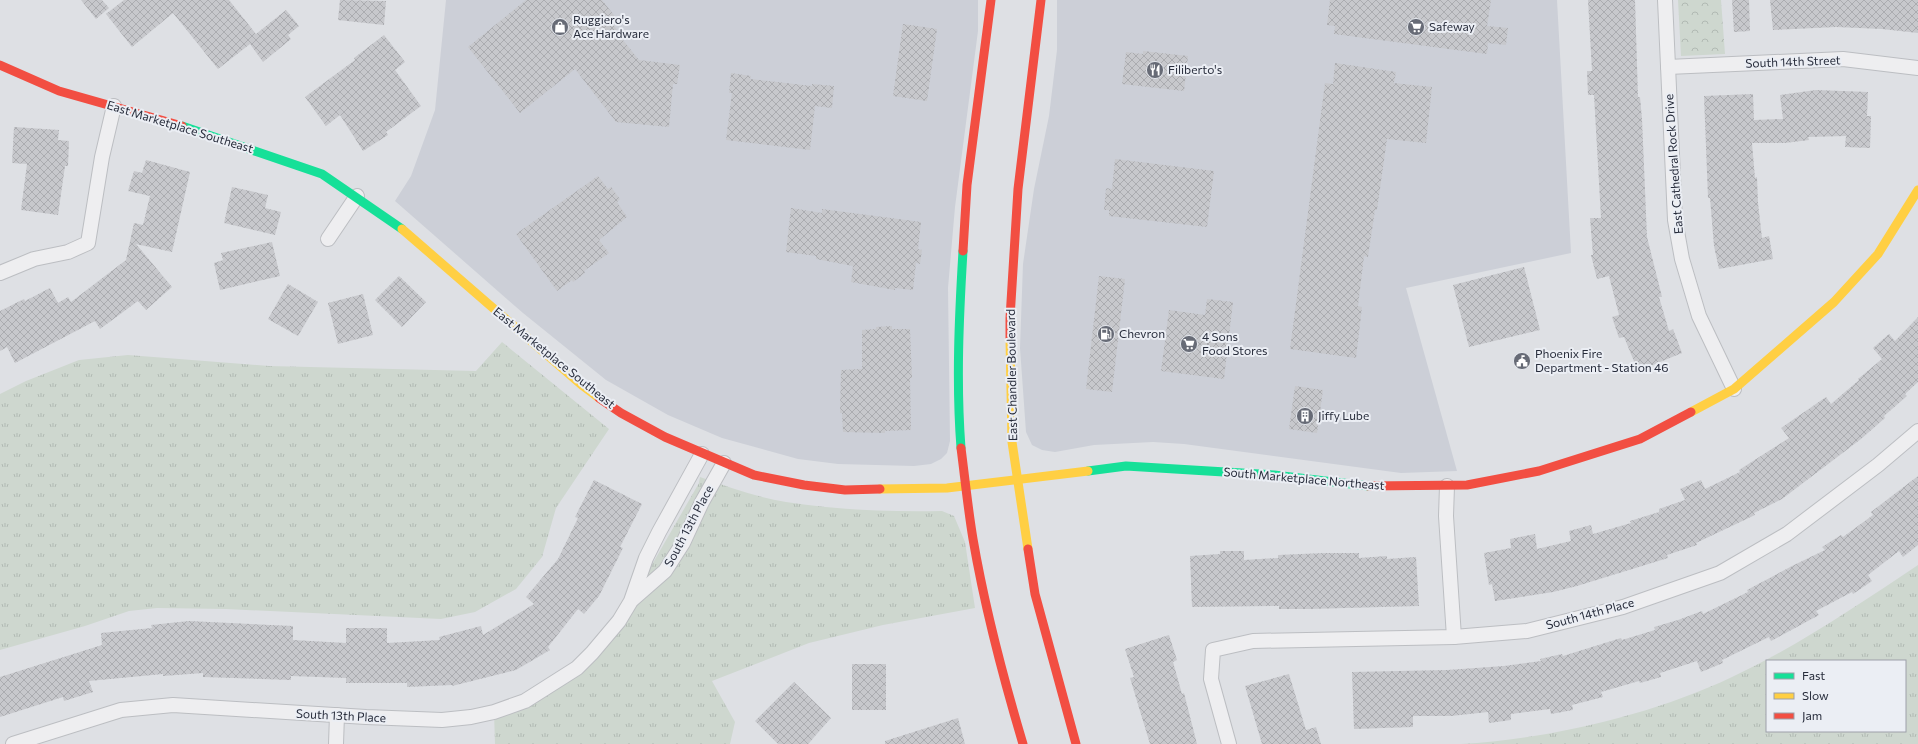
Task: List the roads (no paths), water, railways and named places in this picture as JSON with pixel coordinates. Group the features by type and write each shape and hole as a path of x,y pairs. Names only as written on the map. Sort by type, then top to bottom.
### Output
{"street":[{"path":"991,0 967,186 960,306 959,382 961,447 974,539 987,606 1002,673 1023,744"},
{"name":"East Chandler Boulevard","path":"1041,0 1018,188 1010,318 1012,442 1036,594 1076,744"},
{"name":"East Cathedral Rock Drive","path":"1665,0 1675,220 1682,259 1698,316 1734,389"},
{"name":"South 14th Street","path":"1668,67 1843,59 1918,68"},
{"name":"East Marketplace Southeast","path":"0,65 59,90 275,157 322,174 357,196 399,226 583,386 621,412 665,437 702,454 761,476 804,486 845,490 889,490 966,486"},
{"path":"0,273 34,259 68,252 88,243 102,156 114,106"},
{"name":"South Marketplace Northeast","path":"966,486 1126,466 1274,475 1362,486 1468,485 1532,473 1599,453 1640,439 1734,389 1834,302 1878,254 1918,190"},
{"path":"328,239 357,196"},
{"name":"South 14th Place","path":"1229,744 1211,679 1213,650 1253,641 1454,637 1527,630 1608,611 1720,573 1787,534 1815,514 1878,465 1918,431"},
{"name":"South 13th Place","path":"13,744 42,740 121,710 173,705 442,720 471,717 509,707 537,694 577,668 619,621 631,601 646,558 702,454"},
{"name":"South 13th Place","path":"631,601 665,571 683,543 702,502 724,463"},
{"path":"1447,486 1446,516 1454,637"},
{"path":"336,744 337,715"}],"place":[{"name":"Ruggiero's Ace Hardware","path":"560,27"},
{"name":"Safeway","path":"1416,27"},
{"name":"Filiberto's","path":"1155,70"},
{"name":"Chevron","path":"1106,334"},
{"name":"4 Sons Food Stores","path":"1189,344"},
{"name":"Phoenix Fire Department - Station 46","path":"1522,361"},
{"name":"Jiffy Lube","path":"1305,416"}]}
